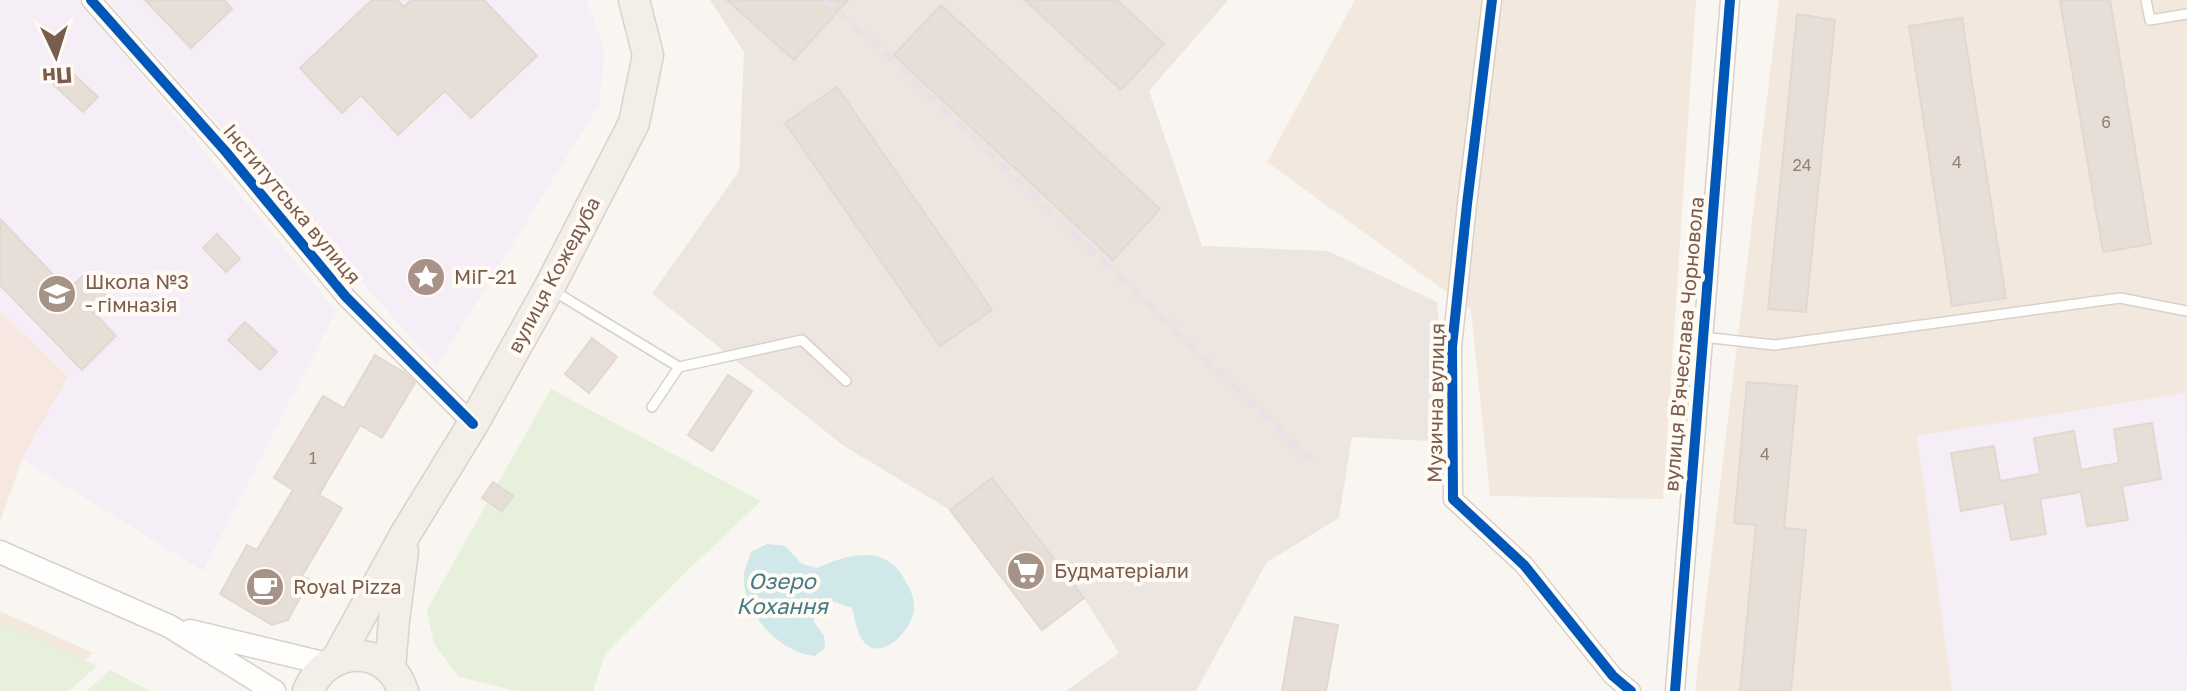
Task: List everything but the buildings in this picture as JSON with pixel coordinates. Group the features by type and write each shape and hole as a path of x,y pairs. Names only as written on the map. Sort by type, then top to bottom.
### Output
{"main road":[{"name":"вулиця Кожедуба","path":"308,691 313,680 332,662 473,424 549,288 634,123 648,55 634,0"},
{"name":"вулиця Кожедуба","path":"402,684 394,620 406,533"},
{"path":"332,662 351,656 365,656 378,661 402,684"}],"street":[{"name":"Інститутська вулиця","path":"91,0 226,152 346,297 473,424"},
{"name":"Музична вулиця","path":"1492,0 1452,347 1453,499 1524,565 1613,676 1631,691"},
{"name":"вулиця В'ячеслава Чорновола","path":"1675,691 1730,0"},
{"path":"0,552 169,626 274,691"},
{"path":"169,626 332,662"}],"lane":[{"path":"2146,0 2150,20 2187,14"},
{"path":"549,288 679,367"},
{"path":"1703,337 1774,345 2120,298 2187,311"},
{"path":"652,407 679,367 802,340 846,381"}],"shaded area":[{"path":"0,0 79,0 336,311 203,571 22,459 68,377 0,311"},
{"path":"107,0 587,0 605,52 599,105 437,366"},
{"path":"710,0 1228,0 1149,91 1202,246 1328,251 1437,302 1448,442 1352,437 1339,518 1267,562 1196,691 1066,691 1119,653 1084,598 992,478 950,510 844,446 652,294 739,171 744,52"},
{"path":"1355,0 1696,0 1663,499 1490,496 1471,310 1267,162"},
{"path":"1779,0 2187,0 2187,691 1695,691"},
{"path":"0,311 68,377 22,459 0,522"},
{"path":"2186,393 2187,691 1952,691 1917,436"},
{"path":"0,611 93,653 51,691 0,691"}],"green space":[{"path":"551,389 761,501 605,654 593,691 517,691 459,677 434,644 427,610"},
{"path":"0,622 97,666 69,691 0,691"},
{"path":"110,670 150,691 87,691"}],"water":[{"name":"Озеро Кохання","path":"767,544 785,546 802,564 817,568 855,556 868,555 890,562 899,571 912,595 914,607 909,624 897,640 880,648 872,648 860,636 852,608 835,602 814,610 814,622 824,636 825,648 815,656 789,647 756,617 745,590 744,573 751,552"}],"railway":[{"path":"824,0 880,48 1312,461"}],"cycle path":[{"path":"91,0 226,152 346,297 473,424"},
{"path":"1492,0 1452,347 1453,499 1524,565 1613,676 1631,691"},
{"path":"1675,691 1730,0"}],"place":[{"name":"МіГ-21","path":"426,277"},
{"name":"Школа №3 - гімназія","path":"57,294"},
{"name":"Будматеріали","path":"1026,571"},
{"name":"Royal Pizza","path":"265,587"}]}
